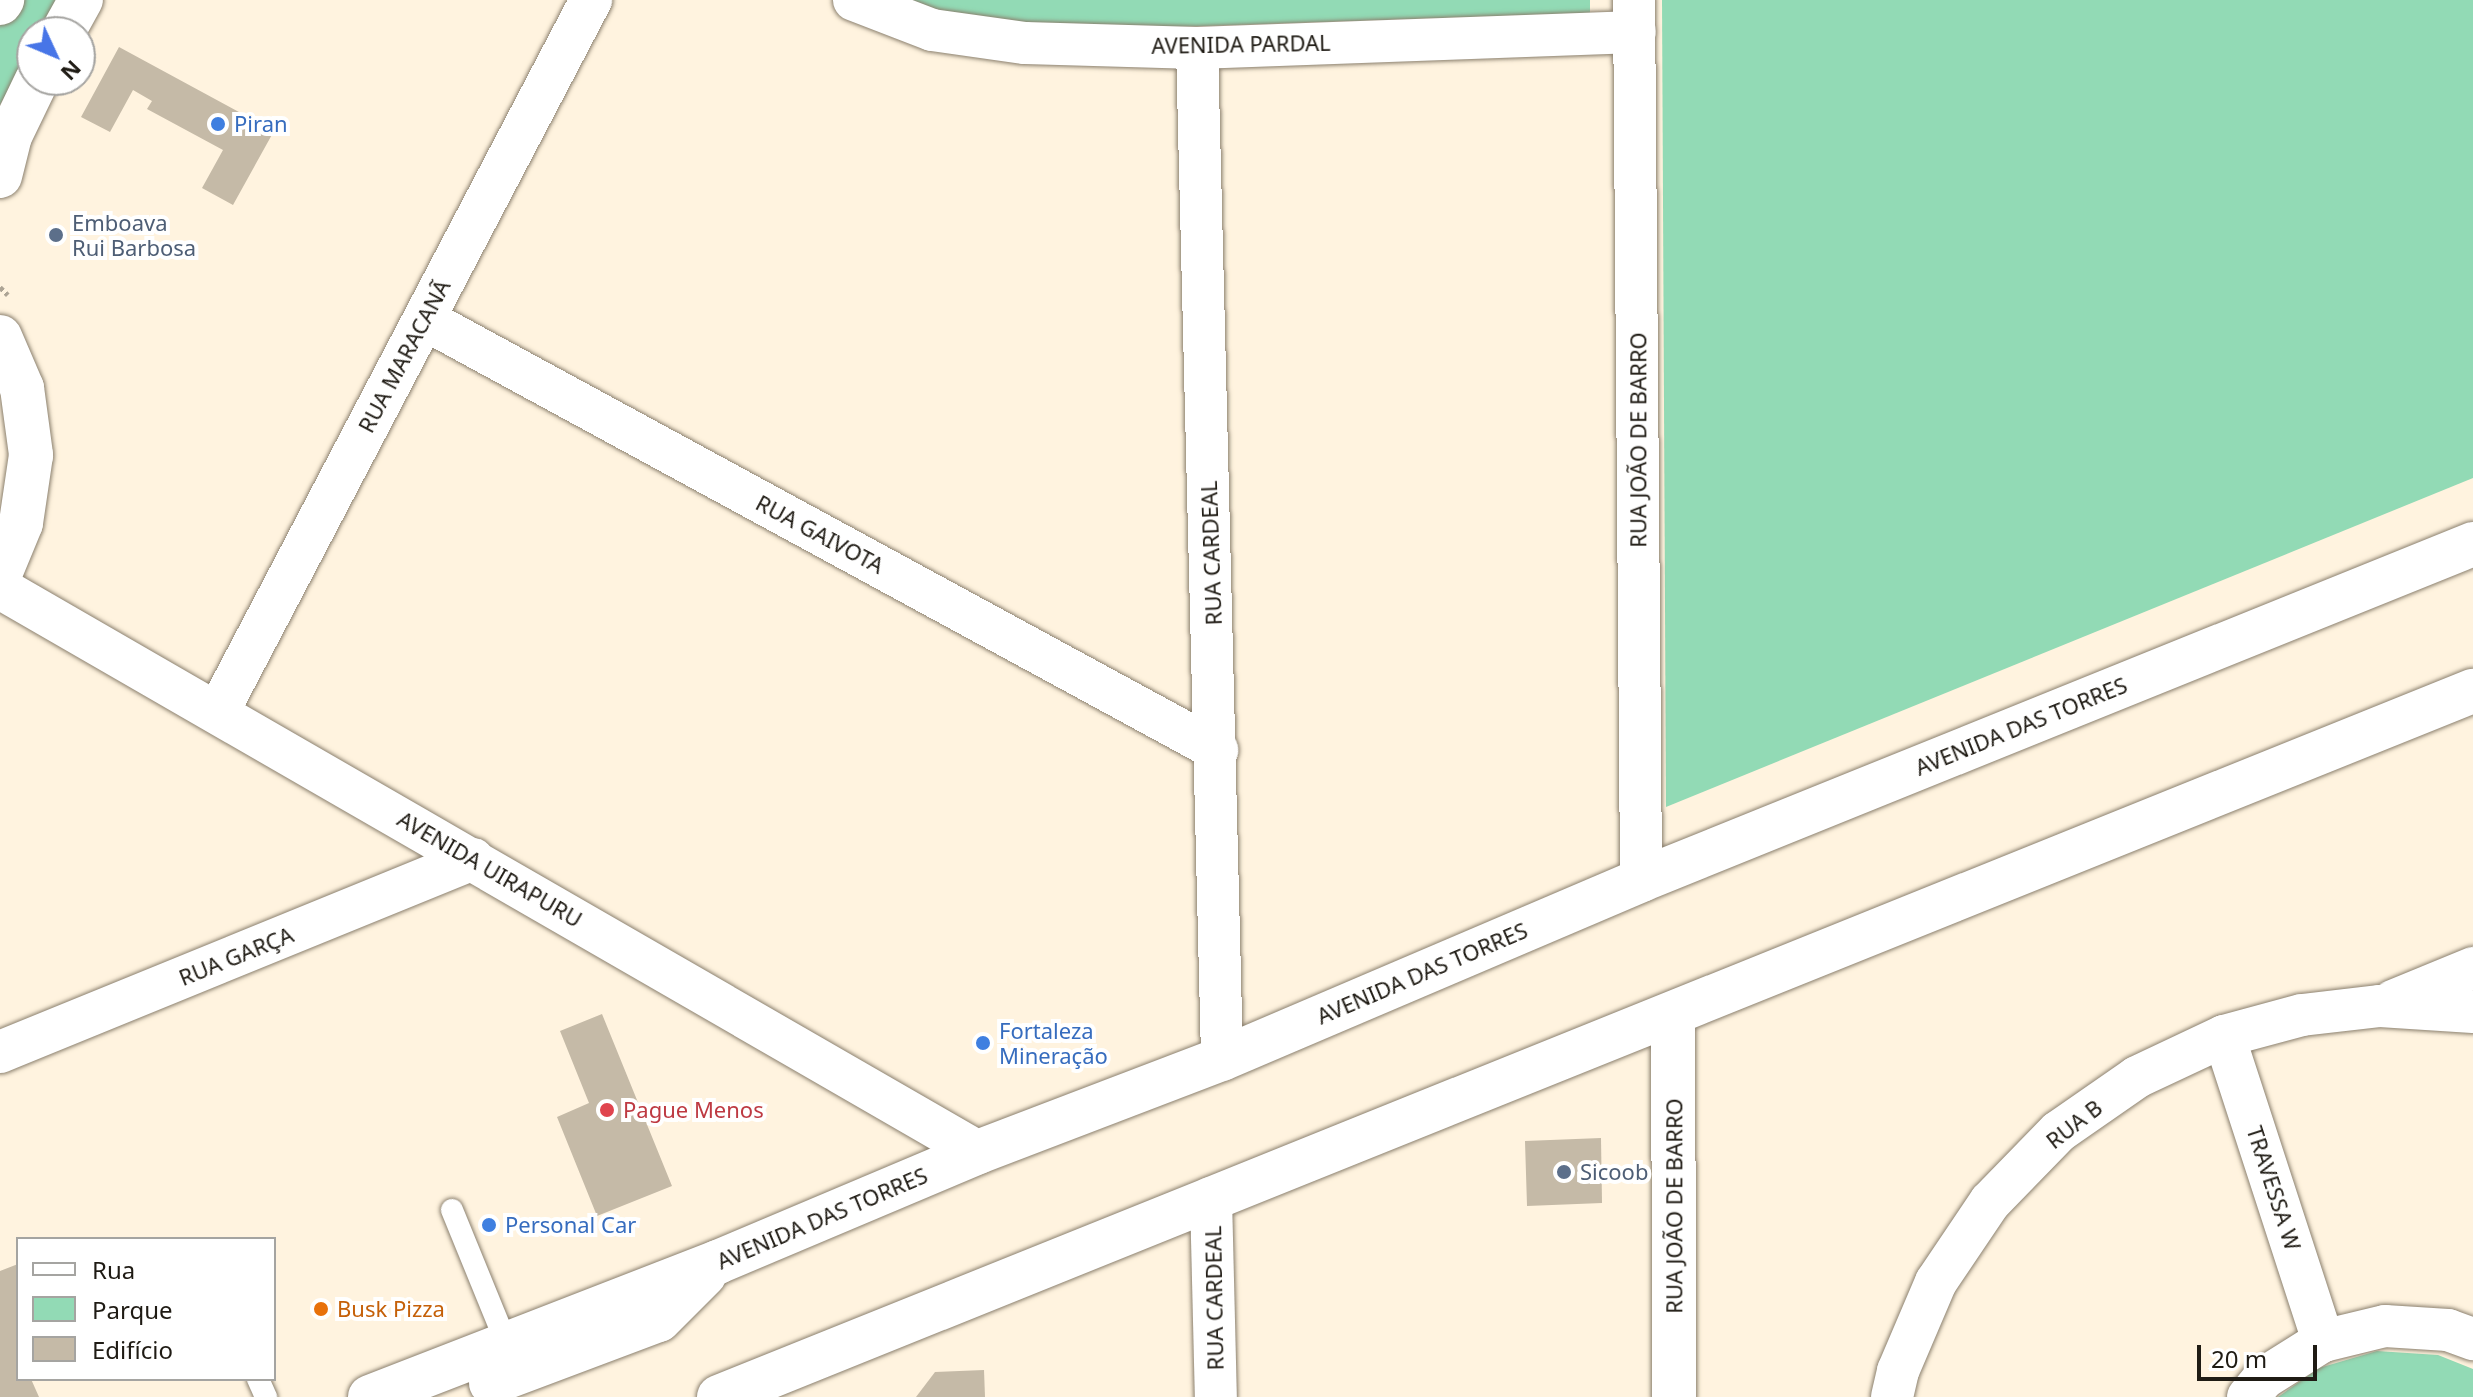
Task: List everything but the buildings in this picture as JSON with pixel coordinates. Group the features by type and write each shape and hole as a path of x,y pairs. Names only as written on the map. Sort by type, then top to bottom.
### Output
{"main road":[{"path":"0,176 10,136 29,96"},
{"path":"0,337 22,388 31,455 21,523 0,574"},
{"name":"AVENIDA DAS TORRES","path":"370,1397 718,1262 978,1152 1222,1059 1641,880 2473,544"},
{"path":"2220,792 2321,726 2473,666"},
{"path":"719,1397 780,1384 1211,1198 1673,1016 2473,691"},
{"name":"RUA JOÃO DE BARRO","path":"1673,1016 1674,1397"},
{"path":"455,1397 659,1320 718,1262"}],"street":[{"name":"RUA MARACANÃ","path":"218,712 591,0"},
{"name":"AVENIDA PARDAL","path":"854,0 932,30 1025,43 1197,48 1634,16"},
{"name":"RUA JOÃO DE BARRO","path":"1634,16 1641,880"},
{"name":"RUA CARDEAL","path":"1197,48 1217,750 1222,1059"},
{"name":"RUA GAIVOTA","path":"424,319 1217,750"},
{"name":"AVENIDA UIRAPURU","path":"0,588 978,1152"},
{"name":"RUA GARÇA","path":"0,1052 473,859"},
{"name":"RUA B","path":"2380,1006 2473,968"},
{"name":"RUA B","path":"1892,1397 1898,1371 1936,1282 1990,1202 2058,1132 2137,1077 2224,1036 2302,1015 2380,1006 2473,1012"},
{"name":"TRAVESSA W","path":"2224,1036 2323,1341"},
{"name":"RUA CARDEAL","path":"1211,1198 1216,1397"},
{"path":"2248,1397 2264,1378 2323,1341 2385,1326 2448,1330 2473,1339"}],"lane":[{"path":"452,1210 507,1345"}],"green space":[{"path":"15,0 59,0 50,16 16,16 16,76 0,105 0,26"},
{"path":"887,0 1590,0 1590,13 1025,32"},
{"path":"1662,0 2473,0 2473,478 1666,807"},
{"path":"2377,1351 2438,1355 2473,1369 2473,1397 2278,1397 2319,1368"}],"place":[{"name":"Piran","path":"218,124"},
{"name":"Emboava Rui Barbosa","path":"56,235"},
{"name":"Fortaleza Mineração","path":"983,1043"},
{"name":"Pague Menos","path":"607,1110"},
{"name":"Sicoob","path":"1564,1172"},
{"name":"Personal Car","path":"489,1225"},
{"name":"Busk Pizza","path":"321,1309"}]}
